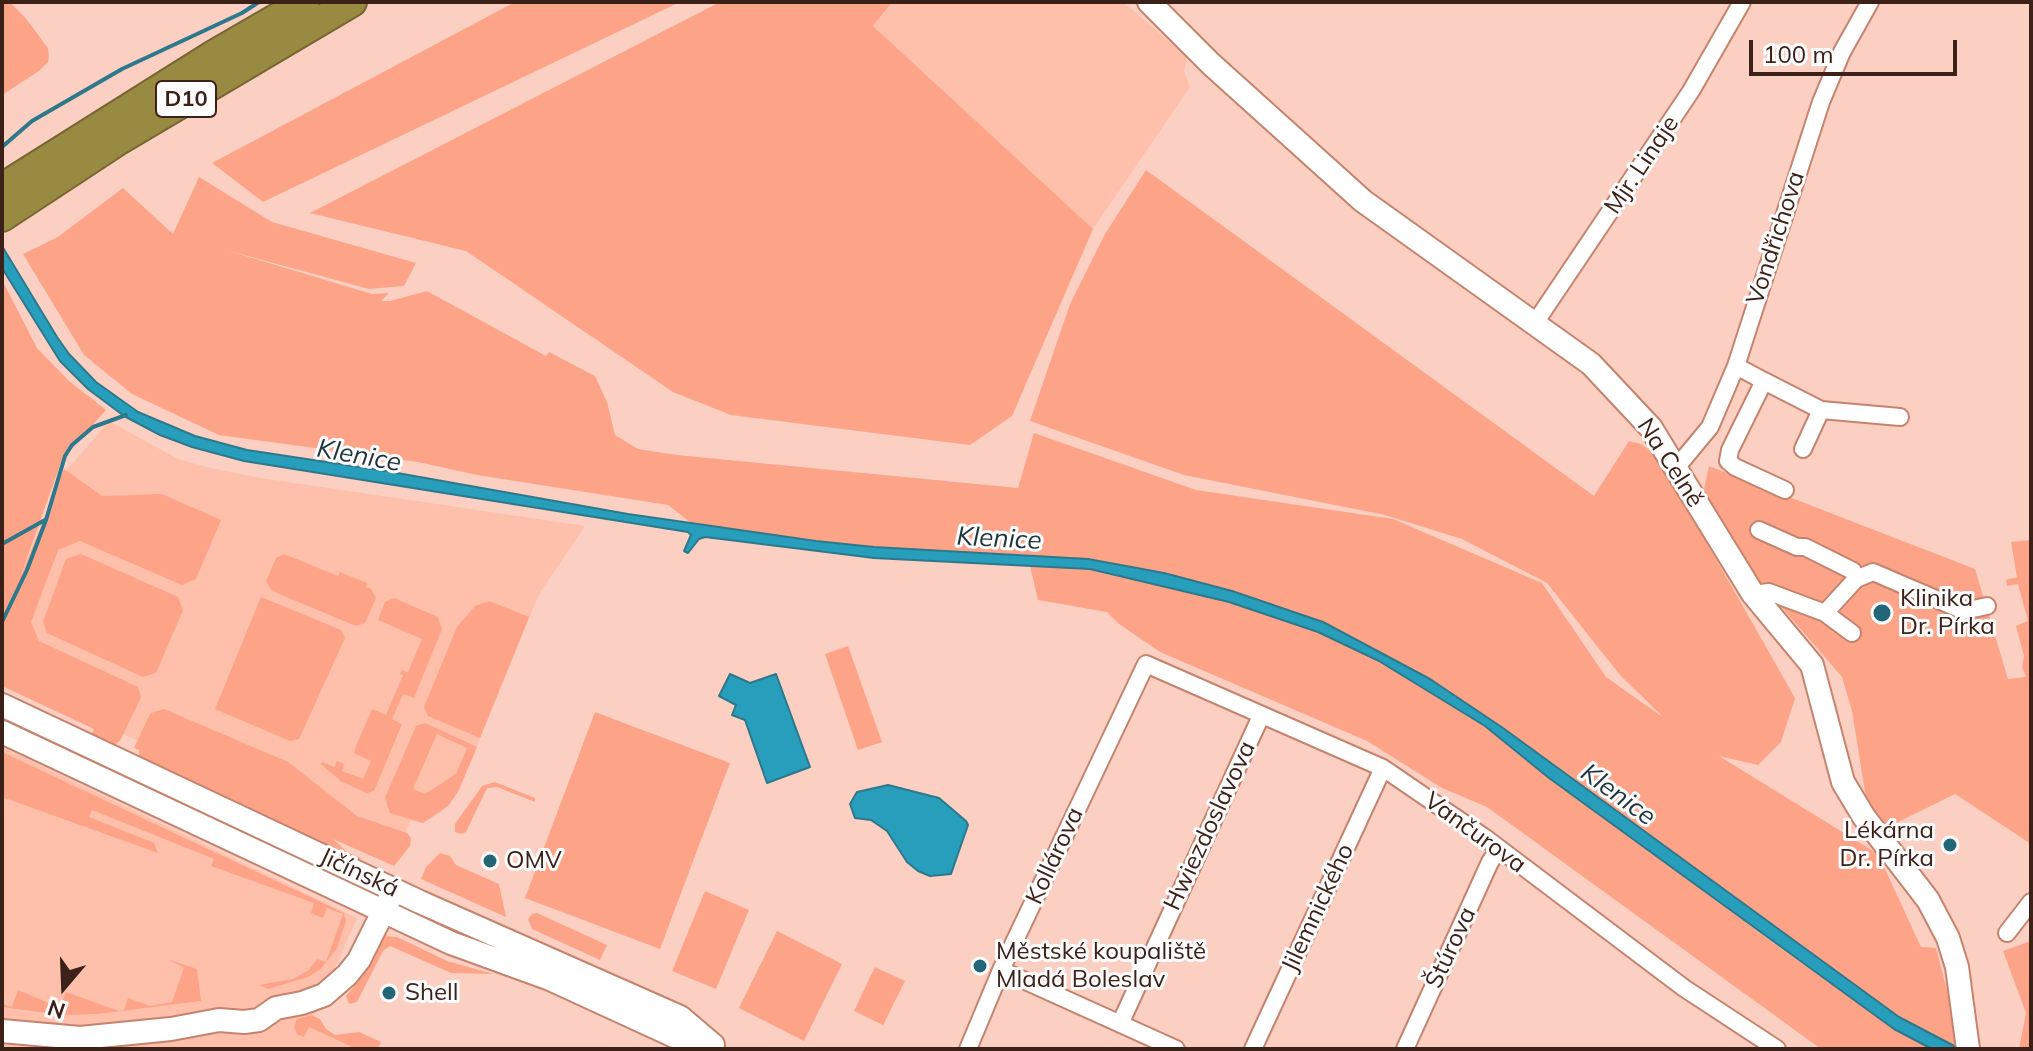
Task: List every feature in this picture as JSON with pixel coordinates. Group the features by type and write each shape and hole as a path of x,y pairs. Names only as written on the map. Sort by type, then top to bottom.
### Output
{"highway":[{"name":"D10","path":"9,198 215,54 305,2"},
{"name":"D10","path":"9,198 352,2"}],"street":[{"name":"Na Celně","path":"1149,2 1234,85 1363,201 1591,364 1651,428 1753,594 1812,665 1843,782 1864,817 1928,900 1948,938 1957,967 1967,1040"},
{"name":"Mjr. Linaje","path":"1535,323 1691,91 1742,2"},
{"name":"Vondřichova","path":"1676,468 1710,427 1736,366 1821,102 1842,52 1870,2"},
{"path":"1736,366 1821,410 1900,417"},
{"path":"1764,381 1730,450 1728,461 1785,490"},
{"path":"1803,449 1821,410"},
{"path":"1759,530 1797,547 1805,547 1853,571 1856,579"},
{"path":"1825,613 1856,579 1873,572 1964,611 1987,606"},
{"path":"1753,594 1769,592 1825,613 1852,633"},
{"name":"Vančurova","path":"1146,664 1383,768 1499,849 1684,988 1777,1049"},
{"name":"Kollárova","path":"968,1049 1001,970 1146,664"},
{"name":"Jičínská","path":"2,705 395,890 680,1017 715,1048"},
{"name":"Hwiezdoslavova","path":"1120,1024 1261,716"},
{"name":"Jičínská","path":"2,732 451,943 550,979 674,1036 715,1048"},
{"name":"Jilemnického","path":"1253,1049 1383,768"},
{"name":"Štúrova","path":"1405,1049 1490,862 1499,849"},
{"path":"2,1031 80,1038 171,1029 219,1020 242,1007 257,1005 274,1009 302,1003 324,995 359,960 395,890"},
{"path":"2007,933 2031,902"},
{"path":"1001,970 1176,1049"}],"shaded area":[{"path":"2,2 10,2 27,20 48,48 49,56 48,62 39,71 2,95"},
{"path":"515,2 680,2 263,202 212,163"},
{"path":"720,2 892,2 873,26 1093,229 1012,416 970,445 731,415 673,392 466,251 310,213"},
{"path":"892,2 1123,2 1187,57 1184,71 1190,87 1093,229 873,26"},
{"path":"1146,170 1594,496 1629,441 1641,444 1657,455 1795,698 1781,742 1758,765 1719,756 1878,854 1921,947 1936,948 1947,990 1956,1047 1899,1017 1503,728 1430,679 1323,622 1232,591 1164,573 1088,559 816,541 691,523 668,505 477,475 418,462 219,435 132,394 84,355 23,254 58,237 123,188 173,234 199,177 272,222 416,263 404,286 369,289 229,251 372,294 389,293 381,301 427,291 546,356 549,352 595,376 607,402 615,435 638,449 1018,488 1034,433 1196,490 1393,519 1542,583 1606,677 1664,718 1620,675 1547,583 1462,539 1385,515 1184,475 1030,421 1070,304 1105,234"},
{"path":"2,280 37,348 69,381 106,410 60,465 20,578 64,469 102,496 162,494 221,520 196,579 182,585 80,541 58,550 31,622 39,641 138,687 141,697 120,741 113,746 91,735 94,729 2,686"},
{"path":"109,421 178,459 214,469 585,526 539,594 458,792 444,810 423,823 411,820 406,831 407,840 138,741 2,676 2,628 67,470"},
{"path":"1709,466 1975,569 2008,679 2026,677 2016,626 2028,621 2018,584 2007,586 2006,580 2017,577 2011,542 2031,540 2031,844 1955,794 1888,827 1867,804 1852,711 1842,677 1752,573 1717,518 1704,489"},
{"path":"81,554 178,597 183,610 156,673 143,677 47,633 43,622 66,559"},
{"path":"284,554 338,576 340,572 367,583 366,587 376,598 365,623 356,626 272,591 266,581 276,558"},
{"path":"1030,566 1090,569 1229,602 1318,632 1379,661 1485,726 1549,778 1786,952 1894,1029 1932,1049 1821,1049 1487,807 1442,788 1367,741 1160,652 1107,612 1038,600"},
{"path":"261,597 341,630 345,638 299,739 290,741 215,709"},
{"path":"394,598 438,617 442,629 414,698 403,694 392,719 402,724 374,791 367,793 342,782 321,764 334,767 337,761 344,764 342,771 363,779 371,761 354,753 356,746 372,709 386,715 403,675 400,674 402,670 408,672 422,639 378,620 385,602"},
{"path":"489,601 529,617 480,738 428,716 424,707 457,627 475,606"},
{"path":"848,646 882,742 858,750 825,654"},
{"path":"164,709 288,762 357,816 407,833 411,838 410,846 394,866 333,839 347,852 361,858 357,865 139,757 139,750 134,748 147,720 151,713"},
{"path":"595,712 730,763 660,949 525,898"},
{"path":"425,723 477,747 458,792 449,805 423,823 390,813 385,798 416,726","holes":["437,734 467,748 456,774 425,794 413,789"]},
{"path":"2,747 357,918 309,1027 355,1049 2,1049"},
{"path":"2,752 344,913 346,921 337,948 321,969 308,977 268,989 259,985 293,979 309,970 317,959 326,962 343,914 327,908 323,918 311,913 314,903 211,866 214,859 92,810 89,817 154,843 158,853 2,797"},
{"path":"495,782 535,798 535,802 497,787 487,788 466,832 455,832 455,824 482,786"},
{"path":"440,853 450,856 456,865 499,884 506,917 421,879 426,867"},
{"path":"705,891 749,910 716,989 672,971"},
{"path":"537,913 607,945 600,960 532,929 528,919"},
{"path":"777,931 842,964 804,1041 739,1008"},
{"path":"385,936 397,937 447,961 493,974 451,973 390,946 383,951 357,1002 349,1004 346,996 365,973"},
{"path":"2031,941 2031,1049 2019,1049 2026,1013 2003,951"},
{"path":"167,959 197,969 201,1001 98,1014 62,1015 2,1007 2,1004 12,1007 18,990 56,1006 61,1005 66,992 119,1011 124,1010 128,998 150,1006 172,1002 184,968"},
{"path":"875,967 905,981 883,1025 854,1011"},
{"path":"311,1015 320,1019 326,1029 335,1035 359,1032 381,1042 378,1049 356,1049 309,1027 304,1037 297,1034 294,1026 297,1019"}],"water":[{"path":"2,246 57,337 96,382 138,412 195,436 247,450 628,514 816,541 1088,559 1164,573 1232,591 1323,622 1430,679 1503,728 1899,1017 1960,1049 1932,1049 1894,1029 1549,778 1485,726 1379,661 1318,632 1229,602 1090,569 874,558 705,537 699,539 688,553 684,551 691,535 688,532 244,461 192,447 124,416 88,389 60,361 2,268"},
{"path":"730,674 750,683 776,674 810,767 767,783 745,720 732,715 736,705 719,696"},
{"path":"888,785 939,798 966,821 968,825 951,874 930,876 918,871 907,862 887,831 871,820 855,818 850,804 857,792"}],"waterway":[{"path":"2,147 32,121 122,69 242,13 259,2"},
{"path":"2,622 46,520 65,456 72,445 93,427 126,415"},
{"path":"2,544 45,520"}],"place":[{"name":"Klinika Dr. Pírka","path":"1882,613"},
{"name":"Lékárna Dr. Pírka","path":"1950,845"},
{"name":"OMV","path":"490,861"},
{"name":"Městské koupaliště Mladá Boleslav","path":"980,966"},
{"name":"Shell","path":"389,993"}],"water label":[{"name":"Klenice","path":"359,456"},
{"name":"Klenice","path":"999,539"},
{"name":"Klenice","path":"1618,795"}]}
